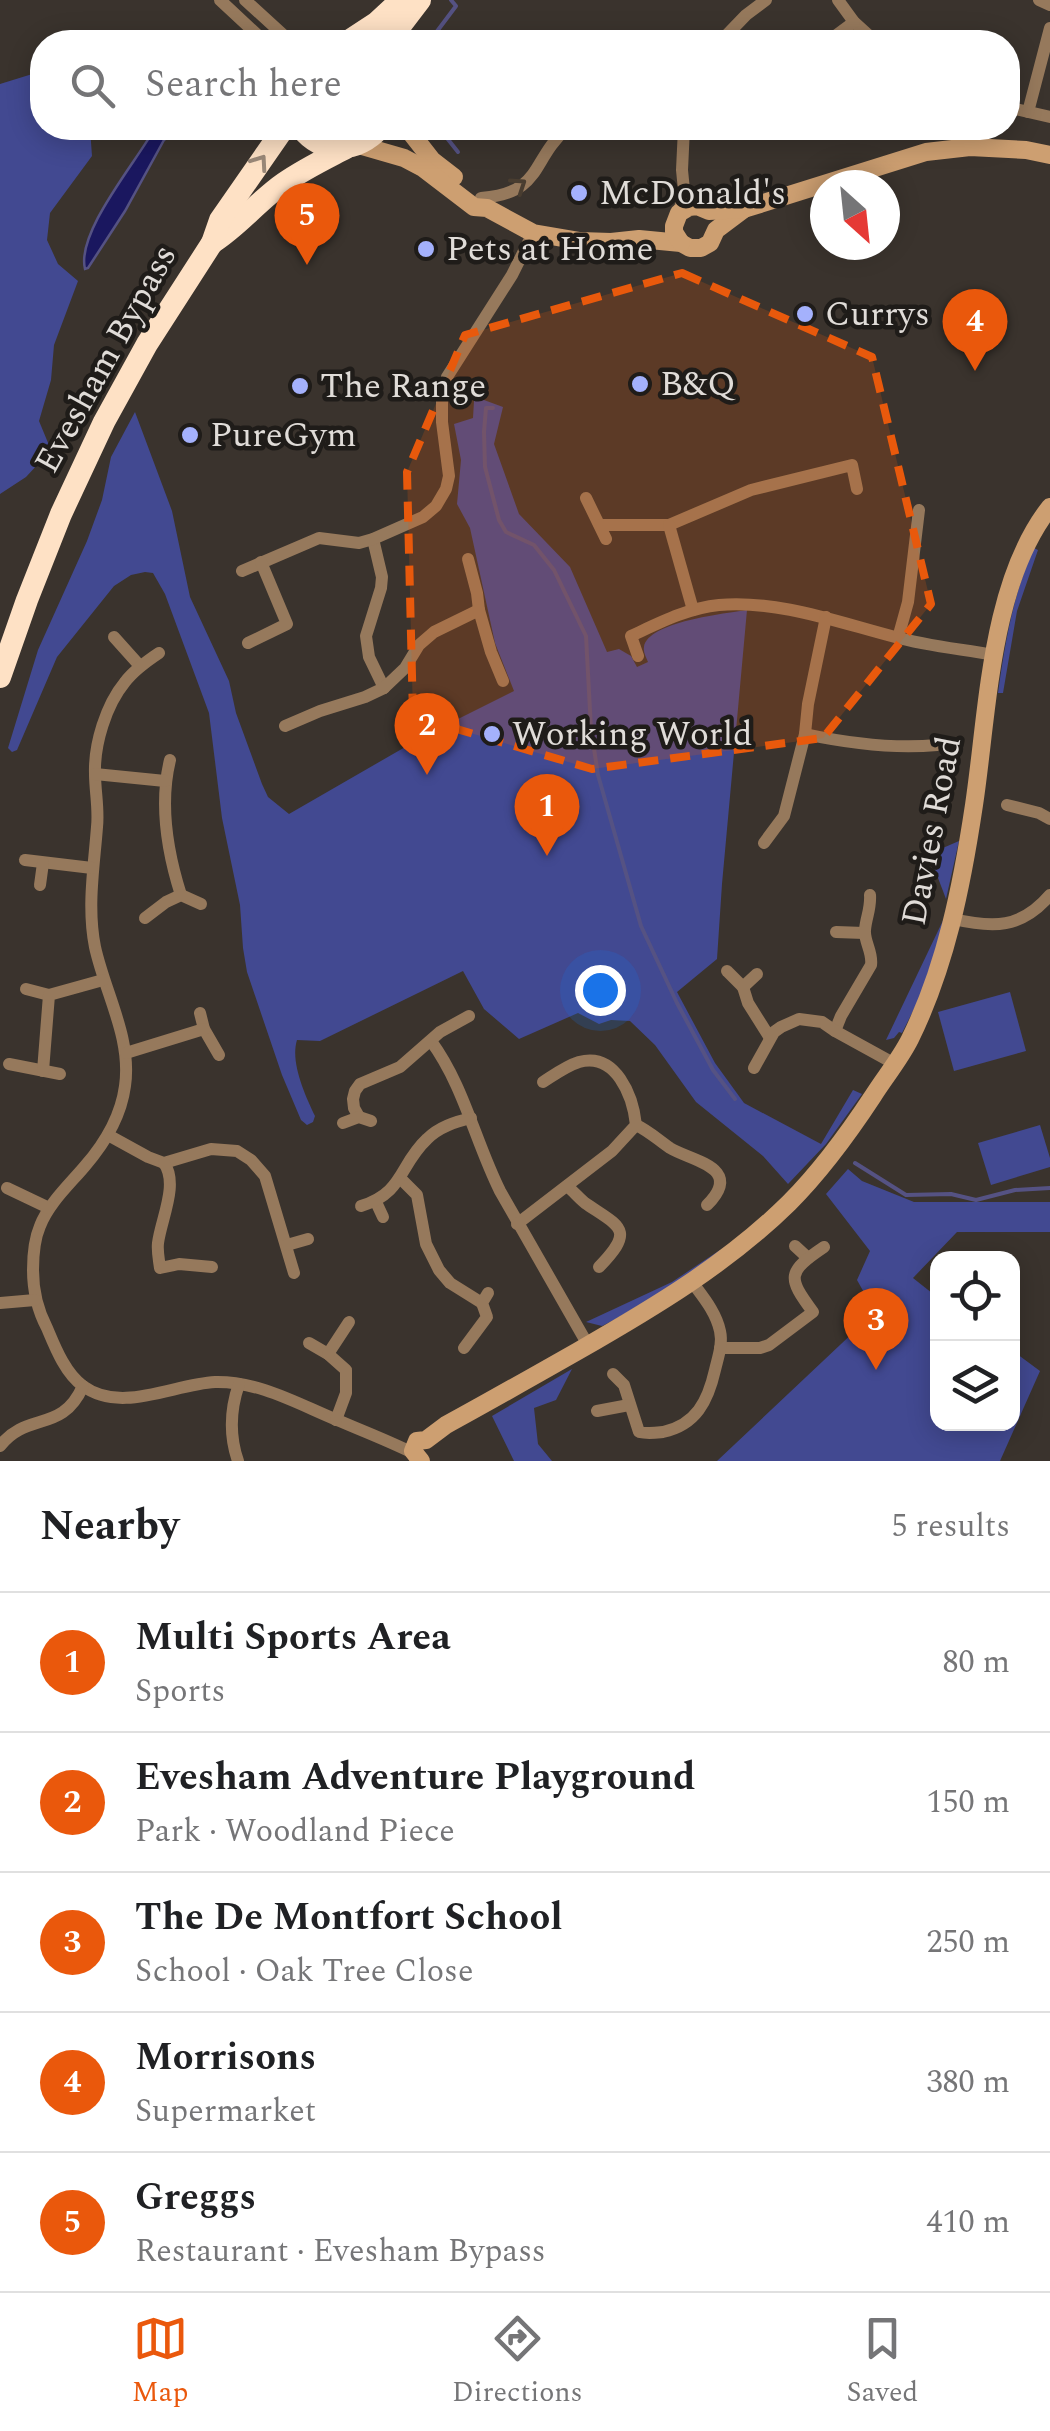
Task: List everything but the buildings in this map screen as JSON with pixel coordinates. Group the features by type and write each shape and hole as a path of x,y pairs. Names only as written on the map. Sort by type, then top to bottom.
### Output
{"highway":[{"path":"364,30 402,0"},
{"path":"397,30 420,0"},
{"name":"Evesham Bypass","path":"0,677 60,514 92,446 147,344 212,243 220,220 276,140"},
{"path":"315,140 331,147 352,146"},
{"name":"Evesham Bypass","path":"212,243 283,184 311,166 367,140"}],"street":[{"path":"220,0 252,30"},
{"path":"245,0 279,30"},
{"path":"732,30 766,0"},
{"path":"838,0 863,30"},
{"path":"1040,0 1050,5"},
{"path":"844,30 854,22"},
{"path":"1028,112 1050,28"},
{"path":"1020,110 1050,117"},
{"path":"416,140 432,160 484,203 533,233 611,242 744,209 926,152 970,147 1050,155"},
{"path":"352,146 404,158 474,206 520,188 537,171 557,140"},
{"path":"683,140 684,190 690,248 702,248 710,242 716,222 688,220"},
{"path":"716,230 744,209"},
{"path":"242,571 319,538 359,543 373,539 422,517 436,506 449,476 442,422 447,377 533,233"},
{"path":"600,525 670,526 751,490 852,466 857,489"},
{"path":"586,498 606,540"},
{"name":"Davies Road","path":"424,1453 446,1425 692,1282 765,1225 814,1176 895,1064 926,1000 964,875 1002,615 1018,563 1050,508"},
{"path":"898,638 908,602 919,510"},
{"path":"670,526 693,610"},
{"path":"373,539 382,577 366,636 369,657 384,688"},
{"path":"468,559 481,622 502,681"},
{"path":"248,644 288,624 261,562"},
{"path":"638,656 631,636 693,610 754,604 826,617 898,638 994,655"},
{"path":"284,726 384,688 434,632 479,610"},
{"path":"764,843 784,816 805,734 826,617"},
{"path":"114,637 140,666"},
{"path":"159,653 140,666 116,695 102,731 94,774 98,821 92,868 94,940 126,1053 125,1086 118,1116 108,1135 49,1208 36,1240 35,1300 70,1372 82,1386 99,1394 135,1396 214,1382 239,1384 272,1392 424,1453"},
{"path":"805,734 916,747 937,745"},
{"path":"170,760 165,780 167,843 181,894 200,904"},
{"path":"94,774 165,780"},
{"path":"1007,805 1050,819"},
{"path":"25,860 92,868"},
{"path":"40,884 43,863"},
{"path":"146,918 181,894"},
{"path":"835,1031 871,965 864,933 871,909 870,895"},
{"path":"953,919 982,926 1007,923 1038,909 1050,896"},
{"path":"836,932 864,933"},
{"path":"727,971 743,987 770,1038"},
{"path":"743,987 757,974"},
{"path":"26,988 49,995 103,980"},
{"path":"43,1072 49,995"},
{"path":"200,1013 218,1055"},
{"path":"344,1124 365,1119 354,1108 353,1098 360,1084 400,1067 440,1032 469,1016"},
{"path":"754,1068 780,1027 799,1020 822,1022 895,1064"},
{"path":"126,1053 204,1028"},
{"path":"431,1041 447,1066 517,1224 588,1345"},
{"path":"517,1224 612,1151 636,1125 634,1105 626,1086 602,1064 581,1062 543,1082"},
{"path":"9,1064 60,1074"},
{"path":"361,1206 376,1202 391,1190 428,1137 471,1118"},
{"path":"636,1125 669,1148 713,1168 719,1183 707,1205"},
{"path":"108,1135 164,1163 170,1172 158,1245 160,1268 179,1264 212,1267"},
{"path":"164,1163 211,1150 237,1151 252,1160 265,1176 294,1272"},
{"path":"400,1178 417,1195 426,1244 439,1270 450,1283 485,1298 487,1317 464,1348"},
{"path":"568,1186 619,1227 619,1241 599,1268"},
{"path":"7,1188 49,1208"},
{"path":"376,1202 383,1217"},
{"path":"287,1246 308,1239"},
{"path":"795,1246 808,1258"},
{"path":"720,1348 769,1345 814,1312 794,1282 798,1267 824,1246"},
{"path":"613,1374 624,1385 639,1432 654,1433 682,1426 696,1416 708,1398 721,1334 715,1316 692,1282"},
{"path":"0,1303 35,1300"},
{"path":"328,1354 349,1322"},
{"path":"309,1343 346,1370 346,1393 336,1420"},
{"path":"238,1461 231,1415 239,1384"},
{"path":"0,1446 11,1434 62,1414 70,1408 82,1386"},
{"path":"597,1411 629,1405"}],"highlighted area":[{"path":"682,273 872,357 931,604 823,738 592,769 413,716 407,472 465,335"}],"shaded area":[{"path":"30,75 30,140 91,140 92,156 50,213 47,240 58,264 78,281 54,345 51,380 39,421 51,450 26,477 0,494 0,84"},
{"path":"147,140 164,140 125,211 85,269 90,236"},
{"path":"484,400 503,407 494,444 519,514 570,567 607,652 619,649 631,656 637,667 648,662 644,647 648,638 659,631 689,620 747,610 717,959 677,992 715,1063 744,1103 821,1144 853,1090 862,1094 826,1144 788,1184 763,1156 696,1102 655,1045 630,1021 599,1024 578,1013 519,1039 484,1009 463,971 320,1041 297,1040 297,1068 315,1116 307,1125 301,1120 247,972 209,713 165,594 153,573 131,575 114,586 57,657 17,750 12,752 8,748 38,650 87,541 102,500 111,457 135,412 172,511 190,597 229,681 236,713 262,784 268,797 289,814 426,735 514,691 495,643 470,528 457,504 461,460 454,424 473,418 474,401"},
{"path":"1034,548 1038,550 1017,611 1003,693 998,693 1015,601"},
{"path":"959,841 946,899 929,854"},
{"path":"948,910 921,995 902,1033 886,1040"},
{"path":"1010,992 1026,1051 954,1071 938,1012"},
{"path":"1040,1125 1050,1167 991,1185 978,1143"},
{"path":"848,1169 862,1181 914,1202 1050,1202 1050,1232 957,1232 939,1251 930,1251 930,1260 913,1278 930,1291 930,1431 1013,1431 1000,1461 717,1461 875,1312 857,1280 870,1251 826,1194"},
{"path":"720,1250 663,1291 614,1320 602,1326 586,1322 672,1282"},
{"path":"1020,1356 1040,1371 1020,1416"},
{"path":"572,1369 556,1400 534,1408 538,1444 552,1461 514,1461 492,1416"}],"waterway":[{"path":"438,30 456,6 451,0"},
{"path":"448,140 458,152"},
{"path":"493,408 486,408 485,467 499,520 506,532 534,545 554,570 586,636 591,729 598,775 641,926 713,1070 735,1099"},
{"path":"855,1163 906,1195 951,1194 976,1200 1015,1190 1050,1188"}],"place":[{"name":"McDonald's","path":"579,193"},
{"name":"Pets at Home","path":"426,249"},
{"name":"Greggs","path":"307,265"},
{"name":"Currys","path":"805,314"},
{"name":"Morrisons","path":"975,371"},
{"name":"B&Q","path":"640,384"},
{"name":"The Range","path":"300,386"},
{"name":"PureGym","path":"190,435"},
{"name":"Working World","path":"492,734"},
{"name":"Evesham Adventure Playground","path":"427,775"},
{"name":"Multi Sports Area","path":"547,856"},
{"name":"The De Montfort School","path":"876,1370"}]}
